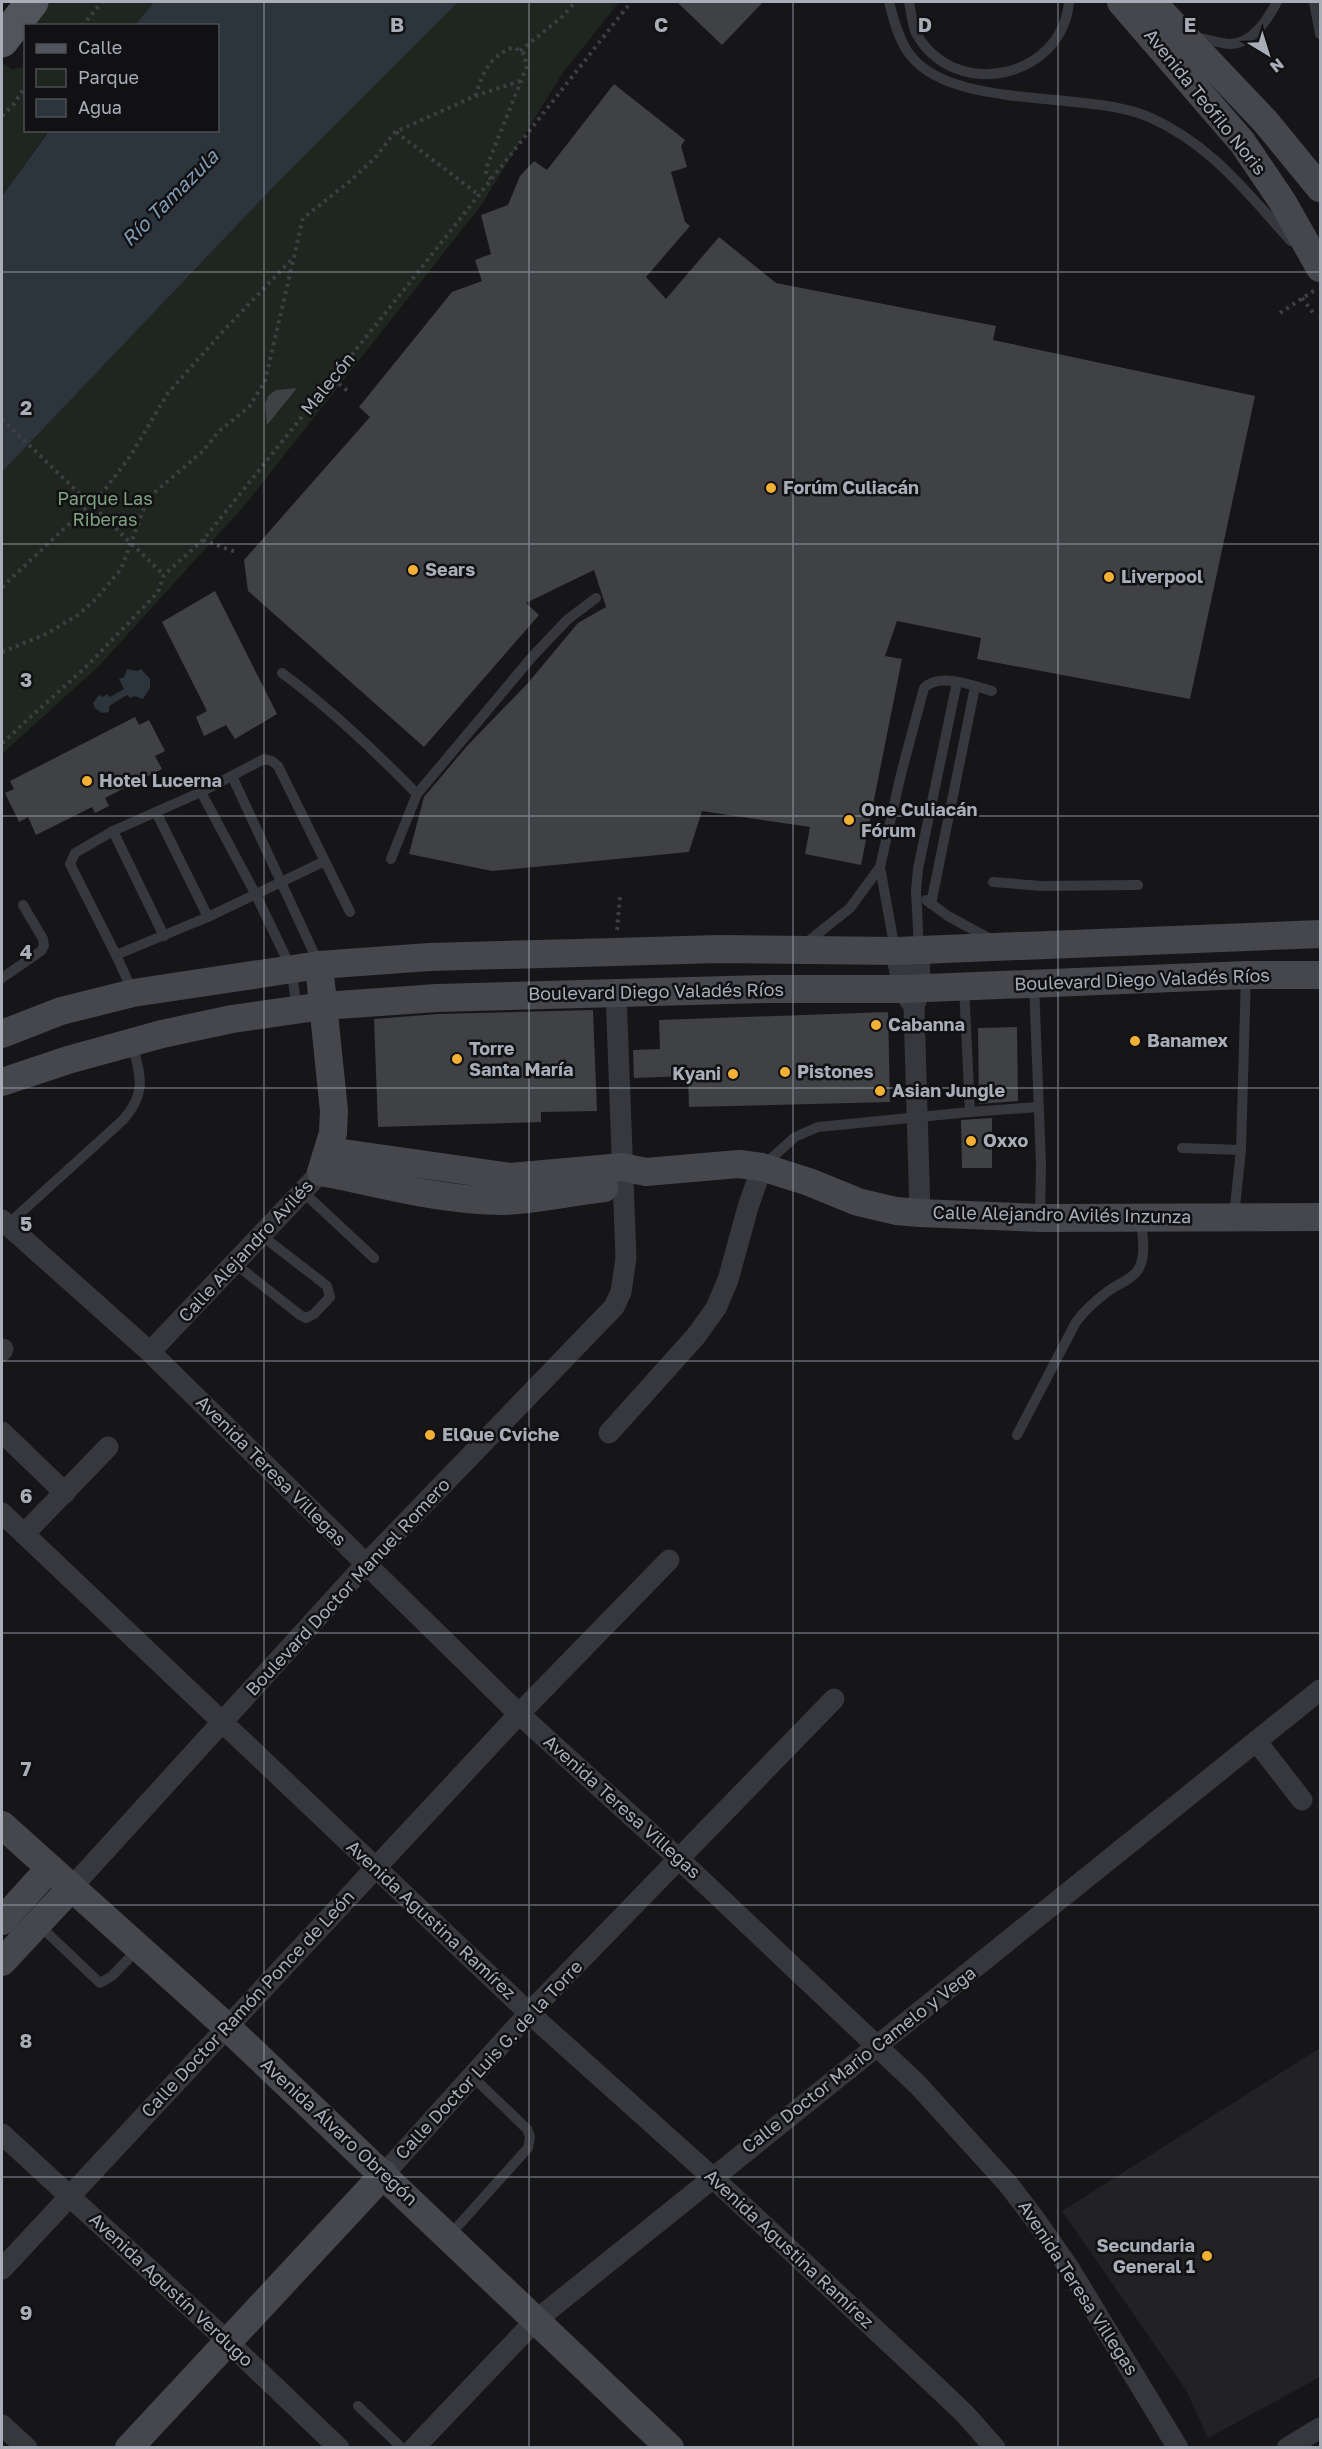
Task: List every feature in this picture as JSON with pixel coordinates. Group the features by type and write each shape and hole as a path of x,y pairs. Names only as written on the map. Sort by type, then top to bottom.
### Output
{"main road":[{"path":"2,41 32,2"},
{"name":"Avenida Teófilo Noris","path":"1120,2 1242,142 1282,201 1320,268"},
{"name":"Avenida Teófilo Noris","path":"1152,2 1186,35 1265,121 1320,188"},
{"path":"2,1034 61,1011 133,993 319,965 429,957 603,952 907,950 1318,933"},
{"path":"317,1171 333,1134 334,1111 310,1008 319,965"},
{"name":"Boulevard Diego Valadés Ríos","path":"2,1082 132,1042 232,1019 310,1008 437,998 767,989 912,995 964,986 1246,975 1320,975"},
{"name":"Calle Alejandro Avilés Inzunza","path":"317,1171 504,1177 631,1175 718,1164 739,1164 762,1167 809,1182 858,1202 896,1211 1040,1218 1320,1217"},
{"name":"Avenida Álvaro Obregón","path":"2,1825 227,2027 670,2448"},
{"path":"2,1921 50,1868"},
{"name":"Boulevard Doctor Manuel Romero","path":"2,1962 72,1887"},
{"name":"Calle Doctor Luis G. de la Torre","path":"129,2448 384,2174"}],"street":[{"path":"907,950 912,995 920,1213"},
{"name":"Boulevard Doctor Manuel Romero","path":"72,1887 365,1565 614,1306 625,1277 631,1175 616,993"},
{"path":"609,1432 696,1336 716,1308 728,1280 748,1207 762,1167"},
{"name":"Calle Alejandro Avilés","path":"150,1352 261,1235 317,1171"},
{"name":"Avenida Teresa Villegas","path":"4,1223 150,1352 519,1714 878,2045 975,2146 1008,2184 1069,2268 1178,2448"},
{"path":"2,1432 65,1493"},
{"path":"24,1534 108,1447"},
{"name":"Avenida Agustina Ramírez","path":"2,1513 529,2013 712,2177 927,2378 965,2414 995,2448"},
{"name":"Calle Doctor Ramón Ponce de León","path":"2,2269 519,1714 669,1560"},
{"name":"Calle Doctor Mario Camelo y Vega","path":"414,2448 535,2321 1320,1690"},
{"name":"Calle Doctor Luis G. de la Torre","path":"384,2174 529,2013 834,1699"},
{"path":"1257,1742 1302,1800"},
{"name":"Avenida Agustín Verdugo","path":"2,2134 227,2341 339,2448"},
{"path":"2,2425 27,2448"},
{"path":"1287,2448 1320,2428"}],"lane":[{"path":"889,2 906,50 921,67 938,78 974,91 1060,100 1127,111 1162,123 1195,142 1238,180 1284,234 1320,268"},
{"path":"909,2 915,31 927,48 952,68 988,75 1023,67 1038,57 1062,29 1069,2"},
{"path":"1186,35 1230,44 1251,37 1268,18 1277,2"},
{"path":"1314,2 1320,34"},
{"path":"391,859 417,794 532,657 567,621 596,598"},
{"path":"282,674 339,717 417,794"},
{"path":"796,950 840,918 880,867 901,774 924,688 933,682 957,682 992,691"},
{"path":"907,950 918,869 957,682"},
{"path":"931,904 975,687"},
{"path":"133,993 70,864 75,853 114,831 201,792 264,759 278,766 350,912"},
{"path":"232,776 319,965"},
{"path":"201,792 256,895 310,1008"},
{"path":"934,795 952,799"},
{"path":"156,812 208,917"},
{"path":"114,831 164,936"},
{"path":"116,955 208,917 325,861"},
{"path":"880,867 907,950"},
{"path":"993,882 1041,886 1138,885"},
{"path":"916,891 948,916 1003,945"},
{"path":"2,978 41,951 44,946 43,939 23,905"},
{"path":"1234,1216 1241,1150 1246,975"},
{"path":"1034,983 1040,1218"},
{"path":"964,986 970,1112"},
{"path":"4,1223 123,1120 135,1106 140,1093 140,1078 132,1042"},
{"path":"762,1167 795,1137 818,1127 1038,1107"},
{"path":"1182,1148 1241,1150"},
{"path":"317,1171 374,1258"},
{"path":"1017,1436 1076,1322 1084,1311 1133,1275 1140,1266 1143,1252 1141,1218"},
{"path":"234,1263 300,1315 306,1318 314,1314 330,1297 327,1286 261,1235"},
{"path":"37,1924 100,1983 112,1976 139,1948"},
{"path":"449,2236 528,2148 530,2137 527,2129 472,2076"},
{"path":"358,2406 402,2448"}],"path":[{"path":"83,24 102,2"},
{"path":"520,51 562,17 575,2"},
{"name":"Malecón","path":"2,743 89,664 159,592 164,575 204,540 631,2"},
{"path":"475,96 485,68 500,52 514,47 524,54 527,66 487,166 486,174 491,179"},
{"path":"2,652 46,634 78,615 97,598 121,569 148,498 203,451 219,431 249,407 265,381 303,218 375,158 395,132 475,96 521,81"},
{"path":"2,116 14,104 24,88"},
{"path":"395,132 479,195"},
{"path":"2,587 103,492 131,455 168,393 226,328 292,260"},
{"path":"1280,313 1320,286"},
{"path":"1302,298 1314,314"},
{"path":"333,379 350,393"},
{"path":"2,418 164,575"},
{"path":"204,540 238,554"}],"shaded area":[{"name":"Secundaria General 1","path":"1320,2048 1320,2377 1208,2438 1186,2390 1062,2211"}],"green space":[{"path":"49,2 154,2 136,24 32,24"},
{"name":"Parque Las Riberas","path":"458,2 619,2 562,74 480,207 245,505 98,667 2,754 2,472 281,179"},
{"path":"2,63 12,69 24,67 24,132 47,132 2,196"}],"water":[{"name":"Río Tamazula","path":"154,2 458,2 281,179 2,472 2,196 48,132 219,132 219,24 136,24"},
{"path":"127,669 137,671 141,669 150,679 150,688 143,699 135,696 130,698 127,695 109,706 109,712 102,713 95,708 93,703 99,695 103,697 107,694 110,697 124,689 119,679 124,677"}],"building":[{"path":"677,2 763,2 722,45"},
{"name":"Forúm Culiacán","path":"614,84 685,140 681,146 687,167 671,172 685,222 690,226 646,277 666,299 719,237 776,283 996,326 993,340 1255,396 1190,699 977,659 981,638 897,621 885,656 902,659 861,865 805,854 810,827 702,811 689,852 492,871 409,854 424,797 468,745 528,683 578,623 606,607 594,570 526,603 539,615 424,747 248,591 244,560 370,417 359,407 452,292 482,281 475,260 491,254 481,215 508,205 520,176 534,161 547,170"},
{"path":"297,388 267,425 265,405 268,396 276,390"},
{"path":"215,591 277,714 235,739 226,725 204,736 196,717 207,711 162,622"},
{"path":"135,717 139,725 149,720 165,751 155,756 162,769 105,798 109,806 95,813 92,807 36,835 28,817 19,822 5,793 14,789 10,781"},
{"name":"Torre Santa María","path":"593,1010 597,1111 541,1112 541,1122 378,1127 374,1019 438,1014"},
{"path":"888,1012 890,1102 689,1107 688,1076 634,1078 633,1050 660,1049 659,1020"},
{"path":"1017,1027 1018,1101 979,1104 978,1028"},
{"path":"992,1118 992,1168 962,1168 961,1120"}],"place":[{"name":"Forúm Culiacán","path":"771,488"},
{"name":"Sears","path":"413,570"},
{"name":"Liverpool","path":"1109,577"},
{"name":"Hotel Lucerna","path":"87,781"},
{"name":"One Culiacán Fórum","path":"849,820"},
{"name":"Cabanna","path":"876,1025"},
{"name":"Banamex","path":"1135,1041"},
{"name":"Torre Santa María","path":"457,1059"},
{"name":"Pistones","path":"785,1072"},
{"name":"Kyani","path":"733,1074"},
{"name":"Asian Jungle","path":"880,1091"},
{"name":"Oxxo","path":"971,1141"},
{"name":"ElQue Cviche","path":"430,1435"},
{"name":"Secundaria General 1","path":"1207,2256"}]}
